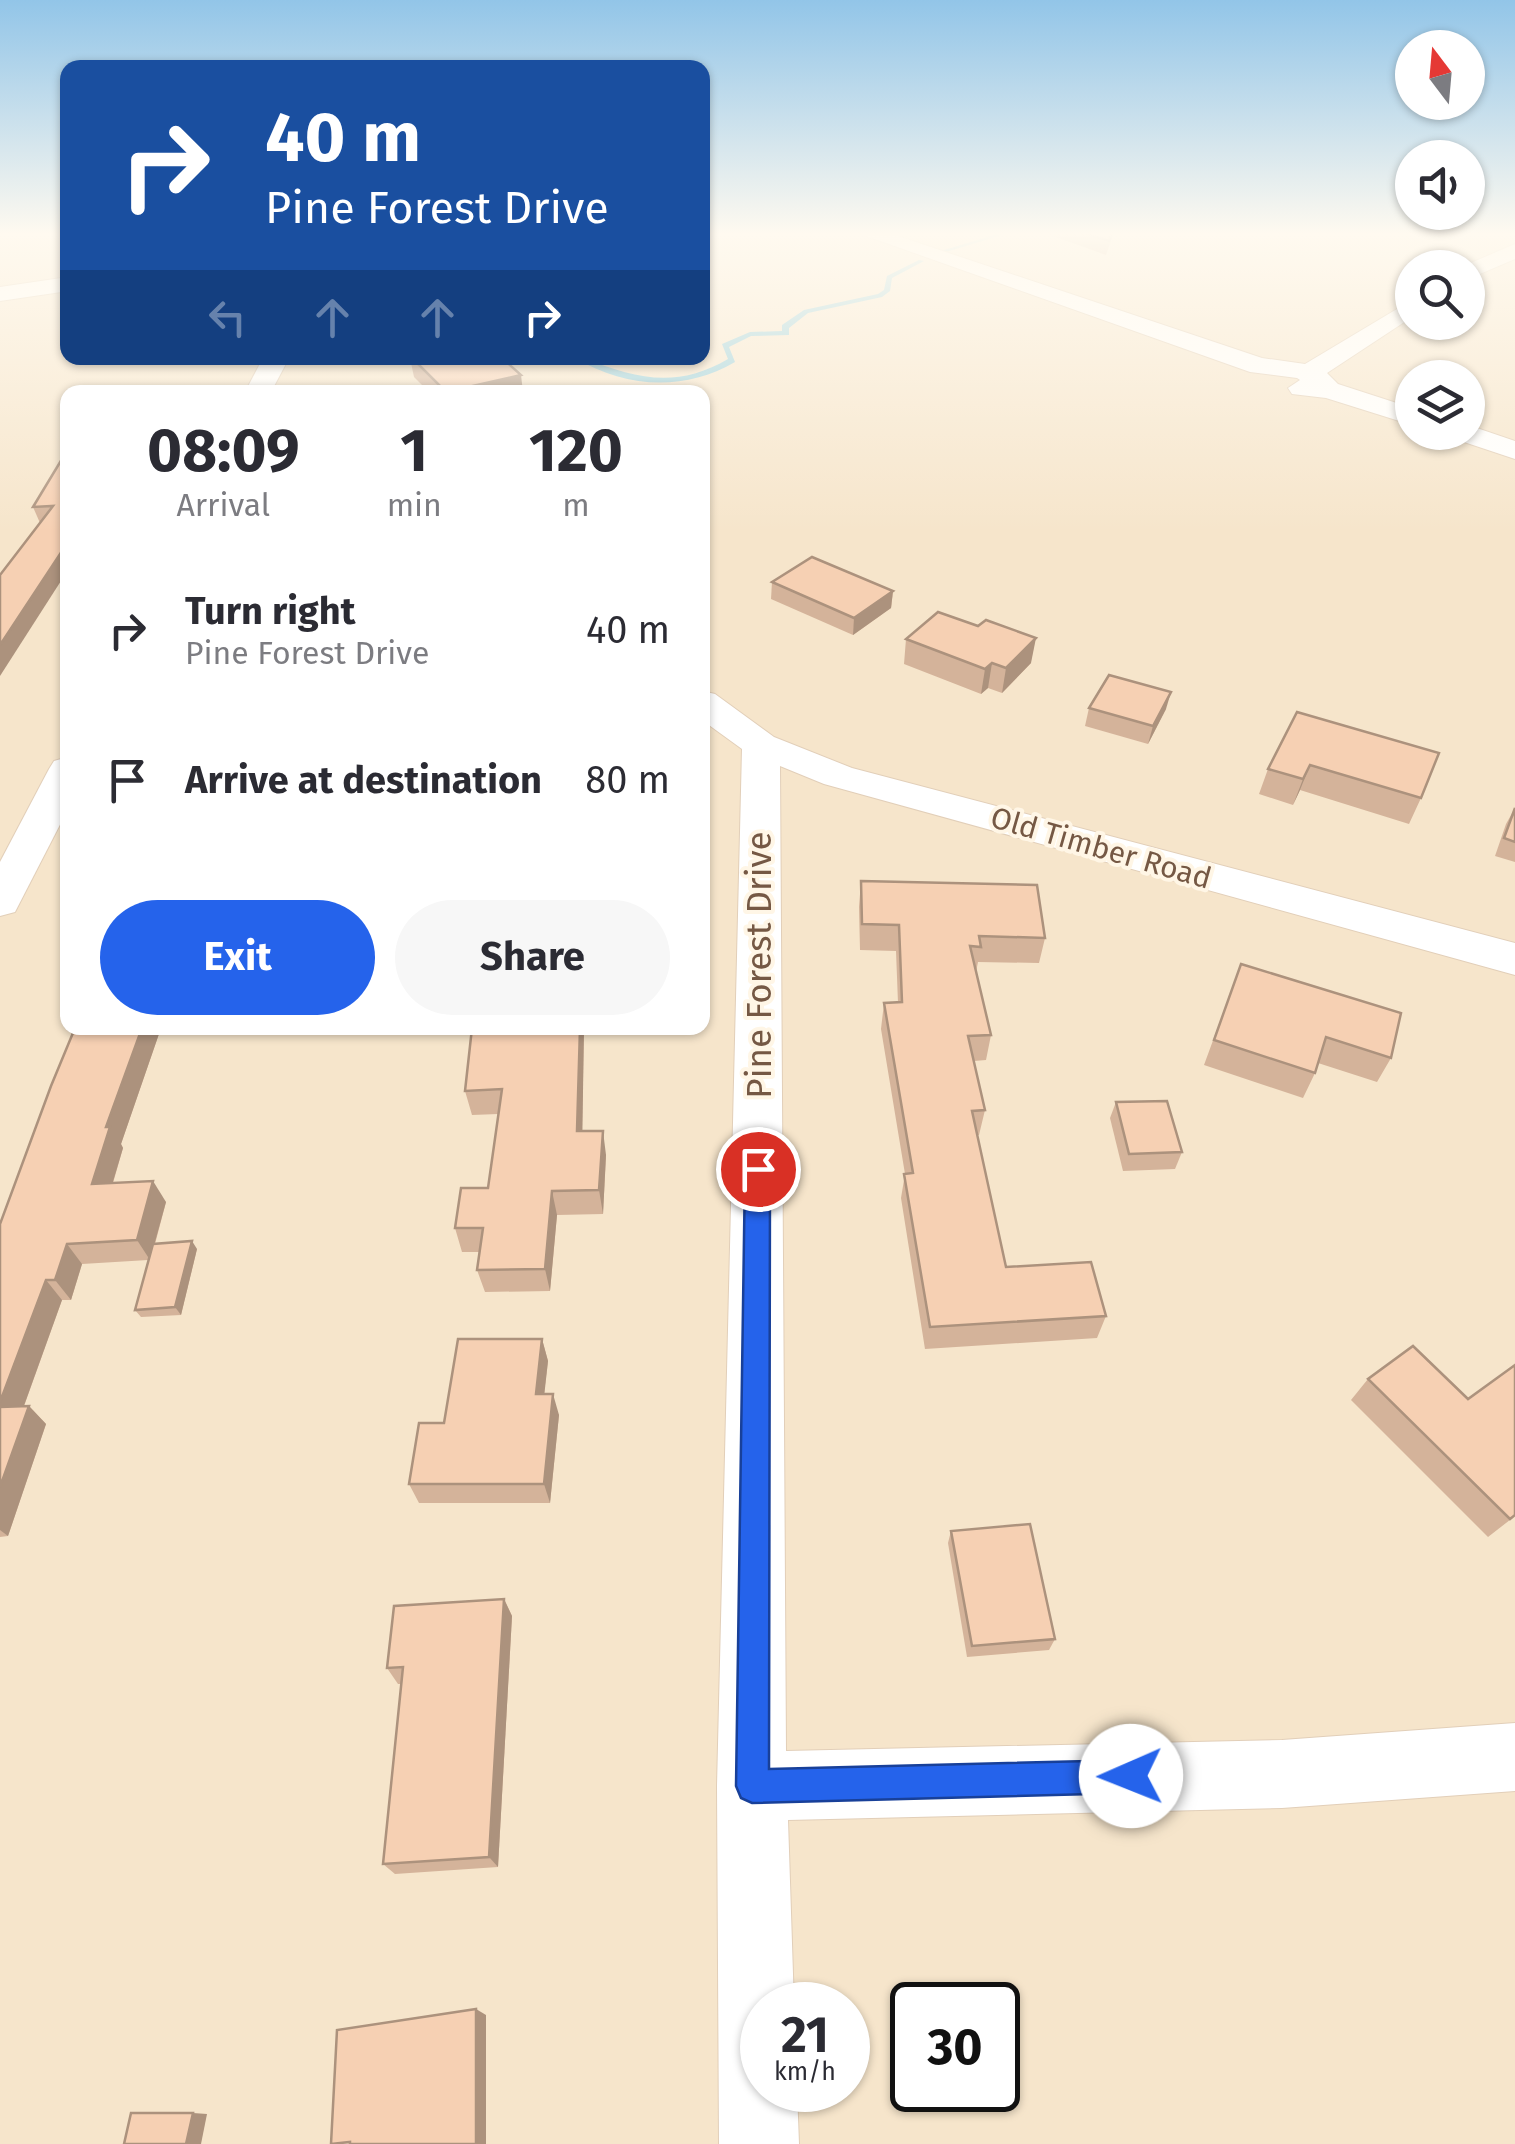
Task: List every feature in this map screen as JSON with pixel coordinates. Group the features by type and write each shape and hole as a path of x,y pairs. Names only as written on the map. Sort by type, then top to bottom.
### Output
{"street":[{"path":"1160,332 1260,366 1269,377 1290,384 1318,382 1395,411"},
{"path":"1318,382 1381,332"},
{"path":"1485,440 1515,450"},
{"name":"Old Timber Road","path":"710,708 761,745 838,776 1515,958"},
{"name":"Pine Forest Drive","path":"758,2144 752,1786 761,745"},
{"path":"0,902 60,785"},
{"path":"752,1786 1282,1774 1515,1758"}],"shaded area":[{"path":"0,332 60,332 60,365 710,365 710,332 1395,332 1395,340 1485,340 1485,332 1515,332 1515,2144 0,2144"}],"building":[{"path":"419,365 510,365 521,375 477,385 439,385"},
{"path":"60,462 60,554 0,645 0,575 53,506 33,507"},
{"path":"812,557 893,591 854,618 772,582"},
{"path":"938,612 978,626 986,620 1036,638 1006,668 992,663 985,669 906,639"},
{"path":"1109,675 1171,692 1153,726 1089,708"},
{"path":"1297,712 1439,753 1421,798 1310,765 1303,779 1268,769"},
{"path":"1515,808 1515,842 1504,838"},
{"path":"861,881 1037,885 1045,938 979,936 981,947 970,946 991,1035 968,1036 985,1110 972,1111 1006,1267 1091,1262 1106,1316 930,1327 904,1174 913,1173 884,1003 902,1002 899,925 862,924"},
{"path":"1241,964 1401,1013 1391,1058 1326,1037 1315,1073 1214,1040"},
{"path":"72,1035 139,1035 106,1127 110,1127 92,1184 153,1181 137,1240 67,1244 55,1280 46,1280 0,1402 0,1224"},
{"path":"471,1035 580,1035 577,1131 603,1131 599,1190 552,1191 545,1269 477,1270 483,1228 455,1228 461,1188 488,1188 502,1089 465,1091"},
{"path":"1167,1101 1182,1152 1129,1154 1116,1102"},
{"path":"192,1241 175,1307 135,1310 153,1244"},
{"path":"458,1339 542,1339 536,1394 553,1394 544,1484 409,1484 419,1423 444,1423"},
{"path":"1413,1346 1468,1399 1515,1365 1515,1515 1510,1519 1368,1379"},
{"path":"29,1406 0,1487 0,1407"},
{"path":"1030,1524 1055,1639 972,1646 951,1531"},
{"path":"504,1599 489,1857 383,1864 403,1667 387,1668 394,1606"},
{"path":"476,2009 476,2144 331,2144 337,2030"},
{"path":"131,2113 193,2113 186,2144 124,2144"}],"waterway":[{"path":"597,365 656,381 695,378 732,360 725,346 750,334 786,332"}],"route":[{"path":"758,1169 752,1786 1131,1776"}]}
